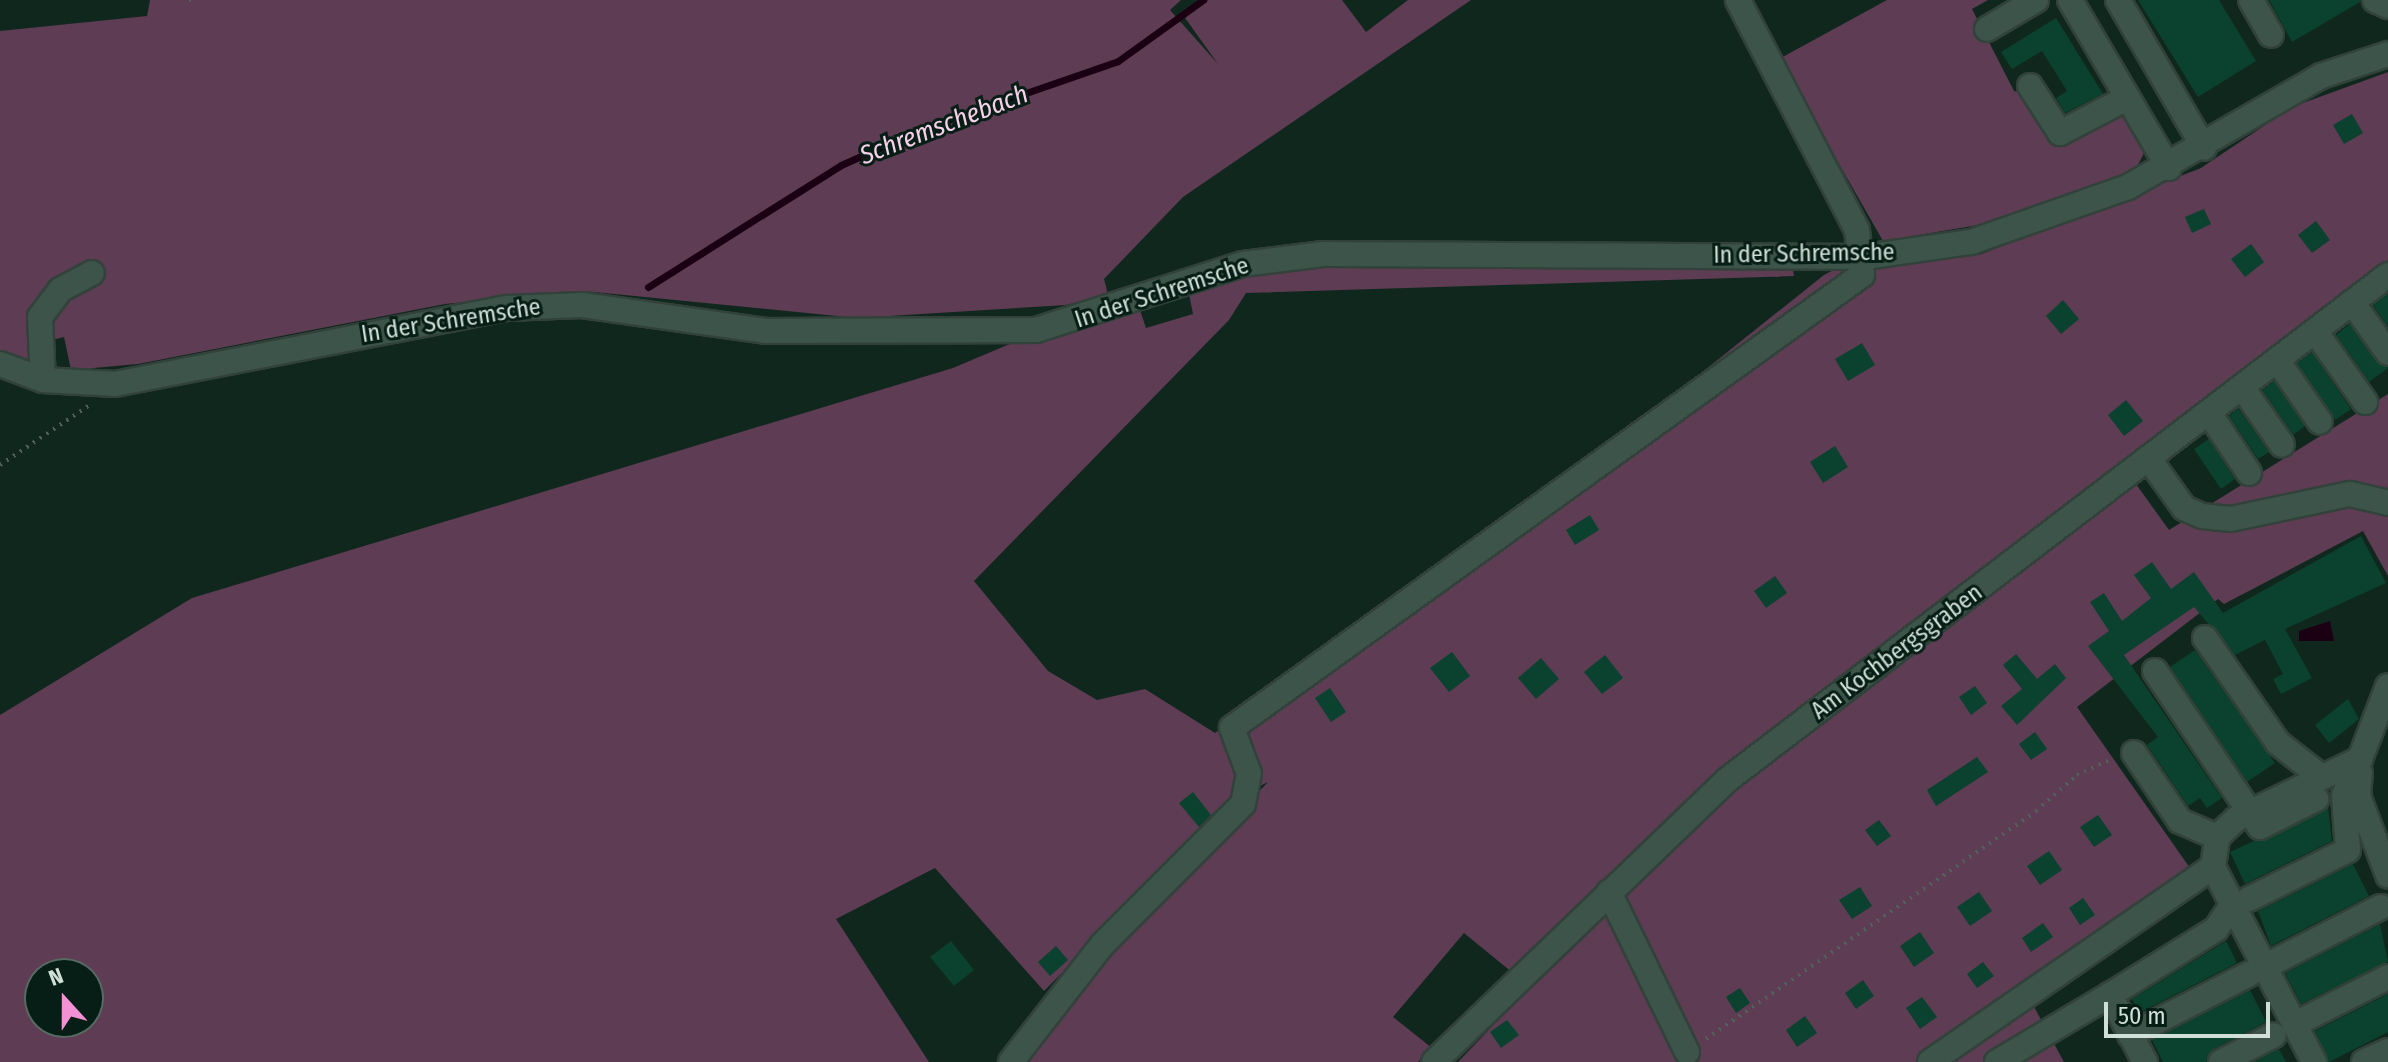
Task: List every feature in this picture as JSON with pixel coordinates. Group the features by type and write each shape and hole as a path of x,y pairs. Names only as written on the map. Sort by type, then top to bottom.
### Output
{"street":[{"path":"1011,1062 1102,945 1243,804 1249,774 1232,728 1851,290 1865,257 1738,0"},
{"path":"1987,29 2036,0"},
{"path":"2070,0 2169,168"},
{"path":"2118,0 2204,148"},
{"path":"2251,0 2271,35"},
{"path":"2375,0 2388,6"},
{"name":"In der Schremsche","path":"0,364 43,380 115,384 507,308 582,305 767,331 1036,330 1243,264 1323,254 1865,257 1971,242 2169,168 2321,76 2388,54"},
{"path":"2030,86 2060,133 2127,98"},
{"path":"43,380 40,317 60,290 92,273"},
{"name":"Am Kochbergsgraben","path":"1434,1062 1727,780 2388,275"},
{"path":"2352,302 2388,353"},
{"path":"2315,331 2365,402"},
{"path":"2277,360 2320,422"},
{"path":"2242,387 2282,445"},
{"path":"2209,413 2249,473"},
{"path":"2149,459 2169,493 2202,516 2231,519 2350,494 2388,503"},
{"path":"2205,638 2278,743 2317,787"},
{"path":"2155,671 2244,815"},
{"path":"1997,1062 2216,929 2240,902 2348,850 2344,795 2388,686"},
{"path":"2134,753 2180,821 2217,837"},
{"path":"2314,1062 2284,1029 2257,970 2240,902 2213,867 2217,837 2244,815 2317,787 2360,759"},
{"path":"2360,759 2358,796 2388,875"},
{"path":"1930,1062 2213,867"},
{"path":"1609,892 1687,1052"},
{"path":"2130,1035 2381,907"},
{"path":"2221,1062 2388,977"},
{"path":"2110,995 2145,1062"},
{"path":"2364,1062 2388,1051"}],"path":[{"path":"0,465 115,384"},
{"path":"1687,1052 2036,811 2077,775 2134,753"}],"shaded area":[{"path":"150,0 1181,0 1170,10 1218,64 1183,15 1203,0 1342,0 1366,32 1408,0 1471,0 1183,197 1104,279 1108,295 1066,305 857,318 584,291 445,304 138,364 71,370 64,337 37,344 34,366 0,356 0,31 147,16"},
{"path":"1887,0 1988,0 1972,9 2014,91 2028,94 2056,144 2120,111 2144,153 2136,169 2026,217 1883,241 1779,59"},
{"path":"2388,72 2388,262 2123,466 2169,530 2388,394 2388,576 2363,531 2224,604 2218,599 2077,707 2204,888 2032,1003 2064,1062 1458,1062 1530,987 1464,933 1393,1017 1432,1048 1418,1062 1022,1062 1106,953 1268,782 1233,799 1044,991 935,868 836,919 929,1062 0,1062 0,715 192,598 953,368 1019,340 1140,310 1146,328 1193,314 1189,294 1243,275 1293,267 1792,263 1794,276 1246,293 1229,320 974,581 1048,671 1097,700 1145,689 1215,733 1656,409 1824,275 1847,263 1979,255 2201,168 2292,107"},
{"path":"2330,621 2334,641 2299,641 2299,631"}],"building":[{"path":"2138,0 2219,0 2256,61 2198,97"},
{"path":"2269,0 2360,0 2360,2 2292,42"},
{"path":"2056,18 2103,94 2065,113 2056,98 2067,91 2042,51 2012,69 2001,52"},
{"path":"2352,114 2363,133 2344,144 2333,125"},
{"path":"2204,209 2211,224 2192,233 2185,217"},
{"path":"2316,221 2330,240 2312,253 2298,235"},
{"path":"2251,244 2264,262 2245,277 2231,259"},
{"path":"2388,294 2388,327 2373,305"},
{"path":"2063,300 2079,319 2061,334 2046,316"},
{"path":"2349,324 2388,368 2369,382 2336,335"},
{"path":"1862,343 1875,365 1848,381 1835,359"},
{"path":"2312,352 2351,409 2335,420 2297,363"},
{"path":"2274,381 2305,426 2293,435 2262,390"},
{"path":"2126,400 2143,421 2124,436 2108,415"},
{"path":"2238,408 2269,452 2258,459 2229,416"},
{"path":"2209,439 2235,479 2221,489 2194,449"},
{"path":"1835,446 1848,467 1823,483 1810,462"},
{"path":"1590,515 1599,530 1575,545 1566,530"},
{"path":"2361,536 2386,583 2285,629 2312,678 2281,694 2273,679 2283,674 2265,640 2235,655 2194,607 2124,655 2222,798 2207,808 2200,798 2188,806 2147,745 2158,737 2088,646 2109,631 2090,602 2104,593 2122,621 2151,598 2134,575 2152,562 2171,589 2194,572 2223,613"},
{"path":"1775,576 1787,593 1766,608 1754,591"},
{"path":"2195,650 2275,763 2247,782 2170,667"},
{"path":"1452,652 1470,676 1449,692 1430,668"},
{"path":"2016,654 2037,679 2055,664 2066,678 2017,725 2001,706 2022,689 2003,665"},
{"path":"1605,655 1623,678 1602,694 1584,672"},
{"path":"1541,658 1559,679 1536,699 1518,678"},
{"path":"1975,686 1987,703 1971,715 1959,697"},
{"path":"1330,688 1346,712 1331,722 1315,698"},
{"path":"2348,699 2359,719 2329,743 2315,725"},
{"path":"2035,732 2047,749 2031,760 2019,744"},
{"path":"1977,757 1988,772 1936,806 1927,790"},
{"path":"1193,792 1211,815 1199,827 1179,803"},
{"path":"2328,807 2332,841 2245,884 2230,852"},
{"path":"2098,815 2112,835 2094,847 2080,827"},
{"path":"1879,820 1891,836 1877,846 1865,830"},
{"path":"2049,851 2062,870 2040,885 2027,866"},
{"path":"2353,864 2369,896 2271,946 2258,911"},
{"path":"1860,887 1872,906 1852,919 1839,900"},
{"path":"1979,892 1992,911 1970,926 1957,907"},
{"path":"2083,898 2095,915 2080,925 2069,908"},
{"path":"2043,923 2053,937 2031,952 2022,938"},
{"path":"2380,924 2388,962 2301,1004 2285,973"},
{"path":"1920,932 1934,953 1914,967 1900,946"},
{"path":"951,941 974,970 954,986 930,957"},
{"path":"2226,941 2237,963 2139,1013 2132,999"},
{"path":"1056,946 1068,960 1050,976 1038,962"},
{"path":"1983,962 1994,976 1977,988 1967,974"},
{"path":"1863,980 1874,996 1856,1009 1845,993"},
{"path":"1740,988 1750,1003 1736,1013 1726,997"},
{"path":"2250,990 2266,1022 2214,1049 2206,1062 2163,1062 2152,1040"},
{"path":"2388,994 2388,1032 2329,1062 2315,1031"},
{"path":"1922,997 1937,1017 1920,1029 1906,1008"},
{"path":"1805,1016 1817,1033 1797,1047 1786,1030"},
{"path":"1507,1020 1519,1035 1501,1048 1490,1032"},
{"path":"2279,1049 2286,1062 2254,1062"}],"waterway":[{"name":"Schremschebach","path":"648,287 841,165 922,129 1118,61 1203,0"}]}
